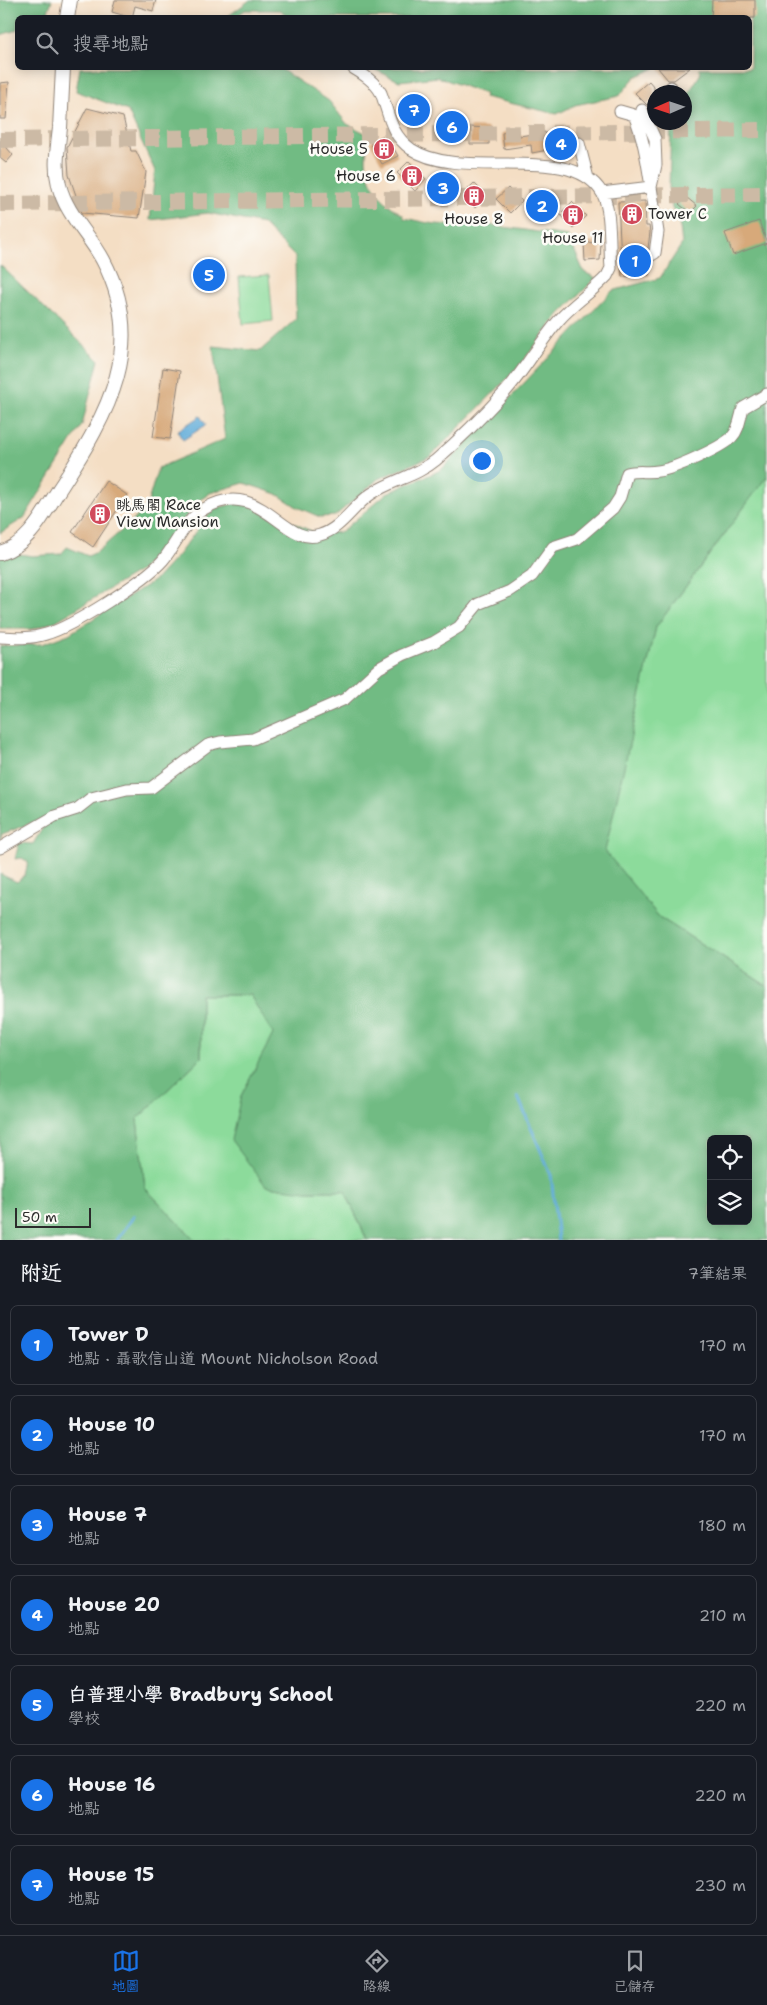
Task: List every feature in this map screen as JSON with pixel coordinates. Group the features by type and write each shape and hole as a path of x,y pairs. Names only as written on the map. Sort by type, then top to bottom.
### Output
{"main road":[{"path":"68,15 70,0"},
{"path":"0,554 12,549 28,536 96,432 120,366 122,330 116,292 103,261 90,239 67,208 59,184 56,160 63,70"}],"street":[{"path":"0,637 25,638 52,632 145,577 164,559 192,519 213,504 235,500 250,503 264,508 298,534 307,536 321,535 332,529 371,494 423,470 437,459 506,391 558,321 602,281 610,268 606,207 602,193 588,178 577,171 559,165 467,164 438,159 411,149 398,136 387,118 380,92 355,70"},
{"path":"642,110 655,139"},
{"path":"620,111 627,111 634,116 646,151 658,241 655,254 650,256"},
{"path":"651,187 656,165 655,139 657,130"},
{"path":"578,143 588,178"},
{"path":"602,193 651,187"},
{"path":"0,848 55,816 78,809 91,798 126,789 151,788 208,745 220,742 253,740 345,699 376,671 402,655 434,642 459,627 478,604 510,591 532,576 553,547 577,539 613,508 620,497 627,473 634,471 658,471 684,463 731,437 738,427 743,408 767,394"}],"green space":[{"path":"0,0 52,0 47,15 15,15 15,31 0,35"},
{"path":"250,0 767,0 767,476 656,627 605,851 659,917 767,986 767,1240 367,1240 345,1191 306,1191 266,1186 231,1140 241,1096 273,1034 250,995 201,995 201,1058 137,1119 145,1188 195,1240 0,1240 0,874 17,882 25,875 28,862 22,858 15,859 19,843 33,844 45,824 42,819 2,834 0,840 0,646 42,644 69,634 155,580 179,554 208,515 217,508 244,501 318,534 341,532 387,493 441,470 612,291 660,278 682,244 680,226 671,203 674,195 669,189 671,130 692,130 692,88 701,73 700,70 752,70 752,15 285,15 281,10 245,10 238,15 230,15"},
{"path":"80,70 282,70 329,101 347,124 369,135 366,161 371,181 383,199 403,215 404,218 440,224 460,221 568,236 584,272 596,278 559,315 516,370 431,456 378,479 335,516 320,517 297,507 277,494 244,483 210,493 196,503 166,544 141,570 56,621 33,629 0,629 0,557 13,553 32,556 61,554 67,547 88,556 97,552 146,509 158,468 225,439 213,346 260,351 296,319 295,257 263,224 208,213 150,220 155,171 128,111 76,91"},
{"path":"376,70 651,70 635,77 619,96 575,105 557,114 484,97 485,94 438,77 399,81"},
{"path":"0,265 99,360 82,425 24,518 0,533"},
{"path":"269,275 273,321 243,324 239,277"},
{"path":"767,476 767,986 659,917 604,851 656,627"},
{"path":"201,995 250,995 274,1034 241,1096 306,1191 345,1191 367,1240 195,1240 145,1188 137,1119 201,1058"}],"water":[{"path":"200,416 206,425 183,440 177,431"}],"building":[{"path":"115,0 156,0 153,11 135,6 133,15 122,15 112,12"},
{"path":"712,0 755,0 755,18 752,18 752,15 711,15"},
{"path":"660,70 687,70 674,80 668,80"},
{"path":"649,81 652,85 647,85 647,105 635,93"},
{"path":"9,82 6,119 0,119 0,83"},
{"path":"420,98 426,115 408,122 402,105"},
{"path":"87,108 123,117 131,151 136,151 146,172 139,218 82,213 69,175 67,147"},
{"path":"443,118 461,118 461,135 443,135"},
{"path":"470,127 489,128 489,144 470,144"},
{"path":"519,130 520,136 545,132 546,139 566,133 571,150 555,155 553,149 532,153 531,145 504,149 502,133"},
{"name":"House 5","path":"386,134 398,156 382,164 370,142"},
{"path":"0,140 13,155 6,163 0,158"},
{"name":"House 6","path":"409,161 426,179 415,191 397,173"},
{"path":"442,175 456,189 444,200 431,187"},
{"name":"House 8","path":"474,183 487,196 475,208 462,195"},
{"path":"508,188 522,201 510,213 496,199"},
{"path":"541,194 555,207 543,219 530,206"},
{"path":"686,197 697,206 690,213 679,204"},
{"path":"645,201 646,226 649,226 650,232 648,248 643,257 649,263 649,275 622,277 618,202"},
{"name":"House 11","path":"572,202 586,216 573,228 560,214"},
{"path":"759,221 767,243 733,255 725,233"},
{"path":"601,242 600,260 585,261 584,243"},
{"path":"163,368 180,371 170,439 153,437"},
{"name":"眺馬閣 Race View Mansion","path":"106,481 127,495 93,547 72,532"}],"waterway":[{"path":"518,1097 551,1175 558,1240"},
{"path":"117,1240 134,1216"}],"tunnel":[{"path":"0,140 767,130"},
{"path":"0,204 767,194"}],"place":[{"name":"House 15","path":"414,110"},
{"name":"House 16","path":"452,127"},
{"name":"House 20","path":"561,144"},
{"name":"House 5","path":"384,149"},
{"name":"House 6","path":"412,176"},
{"name":"House 7","path":"443,188"},
{"name":"House 8","path":"474,196"},
{"name":"House 10","path":"542,206"},
{"name":"Tower C","path":"632,214"},
{"name":"House 11","path":"573,215"},
{"name":"Tower D","path":"635,261"},
{"name":"白普理小學 Bradbury School","path":"209,275"},
{"name":"眺馬閣 Race View Mansion","path":"100,514"}]}
